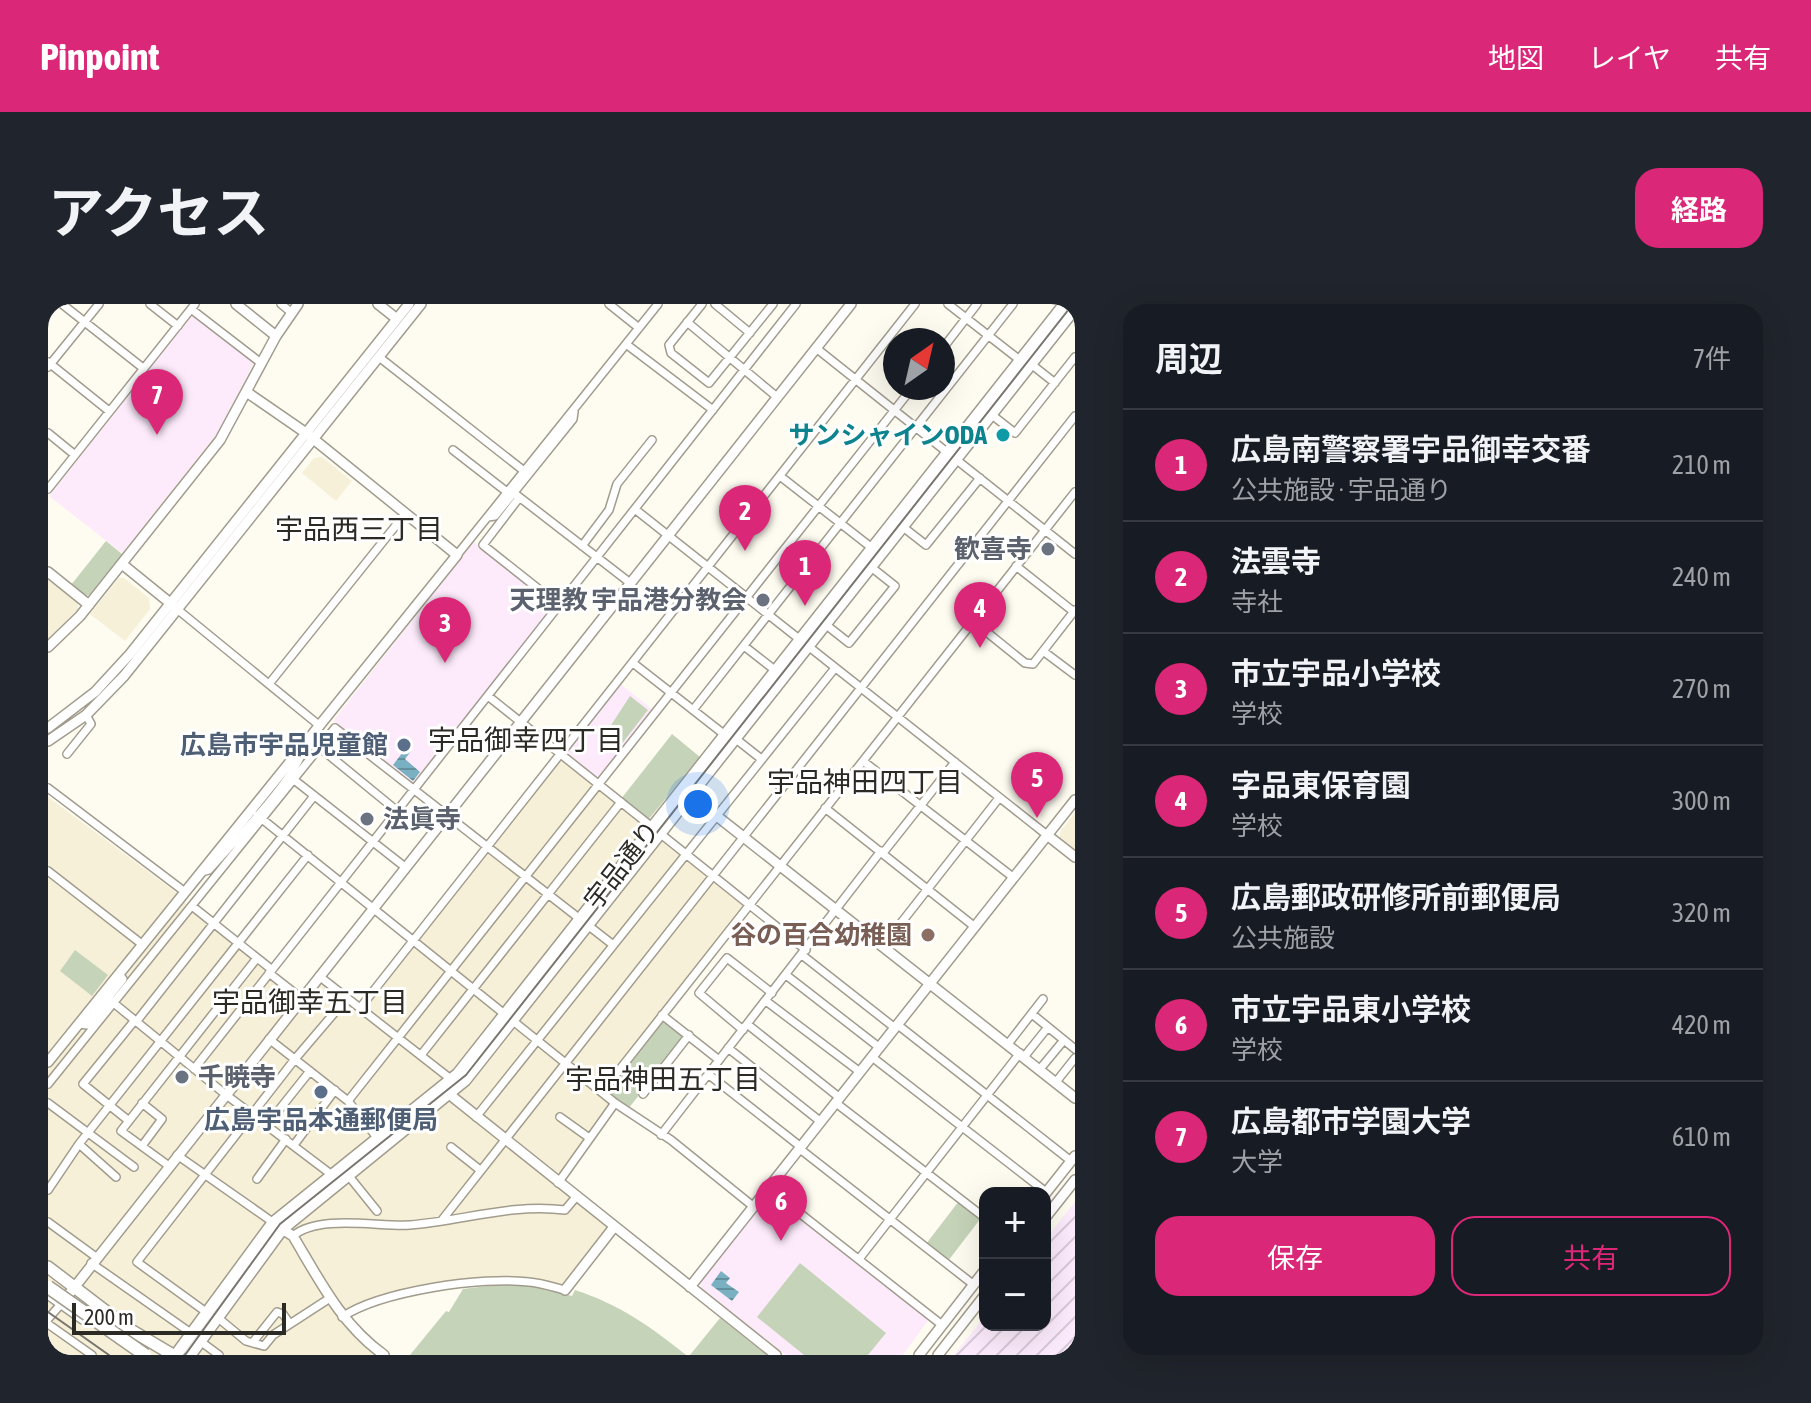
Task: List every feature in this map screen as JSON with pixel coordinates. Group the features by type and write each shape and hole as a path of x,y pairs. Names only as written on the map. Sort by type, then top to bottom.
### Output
{"highway":[{"name":"宇品通り","path":"731,737 776,671 825,624 903,527 952,456 992,415 1065,304"},
{"name":"宇品通り","path":"175,1355 195,1337 278,1226 332,1175 446,1092 731,737 872,548 1075,308"},
{"name":"宇品通り","path":"446,1092 452,1080 508,1018"},
{"name":"宇品通り","path":"278,1226 348,1175 381,1142"},
{"path":"48,1267 129,1329 175,1355"},
{"path":"48,1290 61,1304 142,1355"},
{"path":"48,1290 142,1355"},
{"name":"宇品通り","path":"190,1355 195,1337"}],"street":[{"path":"62,304 143,368"},
{"path":"99,304 49,364 109,411"},
{"path":"150,304 178,326"},
{"path":"236,304 276,336"},
{"path":"48,647 89,605 220,440 276,336 295,308 281,304"},
{"path":"378,304 397,319"},
{"path":"48,741 86,715 124,676 174,606 310,436 409,304"},
{"path":"310,436 421,304"},
{"path":"609,304 639,328"},
{"path":"560,606 483,545 524,471 658,304"},
{"path":"702,304 669,345 671,353 709,383 770,305"},
{"path":"715,304 750,333"},
{"path":"194,1069 796,304"},
{"path":"92,1355 48,1322 519,721 851,304"},
{"path":"360,1008 485,845 633,663 915,304"},
{"path":"948,304 1055,383"},
{"path":"955,332 977,304"},
{"path":"693,710 1013,304"},
{"path":"48,489 193,307 261,363"},
{"path":"687,322 777,397"},
{"path":"626,344 713,410"},
{"path":"816,348 1075,554"},
{"path":"379,357 524,471"},
{"path":"992,415 1015,433 1075,357"},
{"path":"248,393 310,436 457,555"},
{"path":"348,1101 902,400"},
{"path":"48,1062 488,517 513,494 573,419 574,410"},
{"path":"442,1220 1075,416"},
{"path":"48,433 75,455"},
{"path":"582,546 609,510 617,484 652,440"},
{"path":"453,450 629,582"},
{"path":"780,476 872,548"},
{"path":"903,527 926,545 980,478"},
{"path":"602,1092 1075,492"},
{"path":"636,510 1075,857"},
{"path":"269,684 405,514"},
{"path":"122,564 320,726"},
{"path":"973,621 1025,663 1033,664 1074,611 1016,566"},
{"path":"825,624 849,643 895,586 871,567"},
{"path":"48,572 89,605"},
{"path":"48,728 95,692 174,606"},
{"path":"744,646 776,671"},
{"path":"1043,651 1075,675"},
{"path":"633,663 760,758"},
{"path":"476,1117 835,668"},
{"path":"488,696 749,904 896,1026 1073,1159 1051,1187"},
{"path":"67,754 91,724 86,715"},
{"path":"201,872 209,870 293,779 335,728 612,944"},
{"path":"48,1084 192,906 303,755 307,742"},
{"path":"319,747 396,810"},
{"path":"863,761 1014,878"},
{"path":"661,1135 836,909 955,762"},
{"path":"293,779 405,867"},
{"path":"48,788 185,892"},
{"path":"687,792 1074,1095"},
{"path":"129,1121 83,1084 314,796"},
{"path":"883,946 999,798"},
{"path":"690,1287 1075,800"},
{"path":"421,1055 621,802"},
{"path":"825,808 975,927"},
{"path":"259,816 615,1103 754,1207"},
{"path":"48,1190 79,1144 308,855"},
{"path":"48,871 143,945"},
{"path":"192,906 301,998"},
{"path":"169,1166 121,1131 257,958"},
{"path":"772,993 727,958 699,993 979,1213"},
{"path":"79,1024 87,1025 112,1002 123,979 119,974"},
{"path":"786,975 880,1048"},
{"path":"319,976 452,1080"},
{"path":"330,1298 290,1324 264,1346 246,1341 137,1262 295,1059 347,998"},
{"path":"1008,1044 1043,999"},
{"path":"766,1001 860,1072"},
{"path":"112,1002 225,1094 332,1175"},
{"path":"1032,1014 1075,1049"},
{"path":"662,1015 719,1060"},
{"path":"859,1259 987,1095 1048,1027"},
{"path":"643,1094 689,1035"},
{"path":"269,1039 348,1101 381,1142"},
{"path":"1040,1069 1064,1040"},
{"path":"728,1048 821,1122"},
{"path":"872,1057 1038,1187"},
{"path":"1056,1082 1075,1058"},
{"path":"267,1125 310,1071"},
{"path":"708,1074 974,1285"},
{"path":"294,1145 335,1090"},
{"path":"446,1092 776,1355"},
{"path":"48,1103 134,1167"},
{"path":"142,1103 162,1119 142,1146"},
{"path":"588,1137 615,1103"},
{"path":"558,1183 589,1143 588,1137 560,1117"},
{"path":"257,1179 286,1139"},
{"path":"79,1144 116,1177"},
{"path":"451,1147 480,1170"},
{"path":"177,1155 293,1236 341,1318 360,1338 384,1355"},
{"path":"348,1175 377,1211"},
{"path":"1051,1210 1075,1180"},
{"path":"769,1189 942,1325"},
{"path":"293,1236 300,1230 351,1223 407,1225 524,1208 565,1210 576,1197"},
{"path":"48,1222 219,1355"},
{"path":"341,1318 356,1307 390,1295 493,1282 528,1281 565,1290 614,1227"},
{"path":"919,1355 979,1278"},
{"path":"938,1355 979,1303"},
{"path":"253,1342 277,1312 283,1314 290,1324"}],"shaded area":[{"path":"193,314 254,362 219,431 122,553 49,496"},
{"path":"322,457 352,481 336,501 302,473 314,458"},
{"path":"474,542 556,605 414,786 333,721"},
{"path":"119,578 124,578 149,598 150,609 125,641 90,614"},
{"path":"48,580 78,603 78,609 48,639"},
{"path":"619,683 652,709 600,776 596,777 566,751"},
{"path":"560,758 746,905 603,1093 614,1103 558,1182 614,1227 565,1290 509,1280 388,1297 342,1318 383,1355 48,1355 48,797 271,968 270,974 301,999 320,976 360,1006"},
{"path":"1075,813 1075,849 1060,838 1060,832"},
{"path":"773,1196 929,1319 903,1355 786,1355 702,1289 700,1282 765,1200"},
{"path":"1075,1202 1075,1355 954,1355 979,1324 979,1331 1051,1331 1051,1232"}],"green space":[{"path":"106,541 122,554 89,595 84,596 71,585"},
{"path":"630,696 648,710 617,750 602,739"},
{"path":"672,734 700,757 648,820 621,799"},
{"path":"75,950 108,975 92,996 60,971"},
{"path":"661,1021 681,1034 683,1040 628,1109 608,1093 608,1088"},
{"path":"959,1201 979,1216 948,1261 926,1244"},
{"path":"800,1263 886,1333 868,1355 804,1355 757,1317"},
{"path":"504,1284 535,1286 572,1296 575,1290 591,1296 634,1317 686,1355 410,1355 446,1311 449,1312 463,1289"},
{"path":"720,1318 767,1355 690,1355"}],"water":[{"path":"406,748 411,751 405,759 420,772 413,781 393,765"},
{"path":"721,1271 730,1278 726,1283 739,1292 732,1301 711,1285"}],"tram line":[{"path":"185,1355 280,1224 466,1075 1073,304"},
{"path":"48,1312 109,1355"}],"place":[{"name":"広島都市学園大学","path":"157,435"},
{"name":"サンシャインODA","path":"1003,435"},
{"name":"歓喜寺","path":"1048,549"},
{"name":"法雲寺","path":"745,551"},
{"name":"天理教 宇品港分教会","path":"763,600"},
{"name":"広島南警察署宇品御幸交番","path":"805,606"},
{"name":"字品東保育園","path":"980,648"},
{"name":"市立宇品小学校","path":"445,663"},
{"name":"広島市宇品児童館","path":"404,745"},
{"name":"広島郵政研修所前郵便局","path":"1037,818"},
{"name":"法眞寺","path":"367,819"},
{"name":"谷の百合幼稚園","path":"928,935"},
{"name":"千暁寺","path":"182,1077"},
{"name":"広島宇品本通郵便局","path":"321,1092"},
{"name":"市立宇品東小学校","path":"781,1241"}],"district":[{"name":"宇品西三丁目","path":"359,529"},
{"name":"宇品御幸四丁目","path":"526,740"},
{"name":"宇品神田四丁目","path":"865,782"},
{"name":"宇品御幸五丁目","path":"310,1002"},
{"name":"宇品神田五丁目","path":"663,1079"}]}
